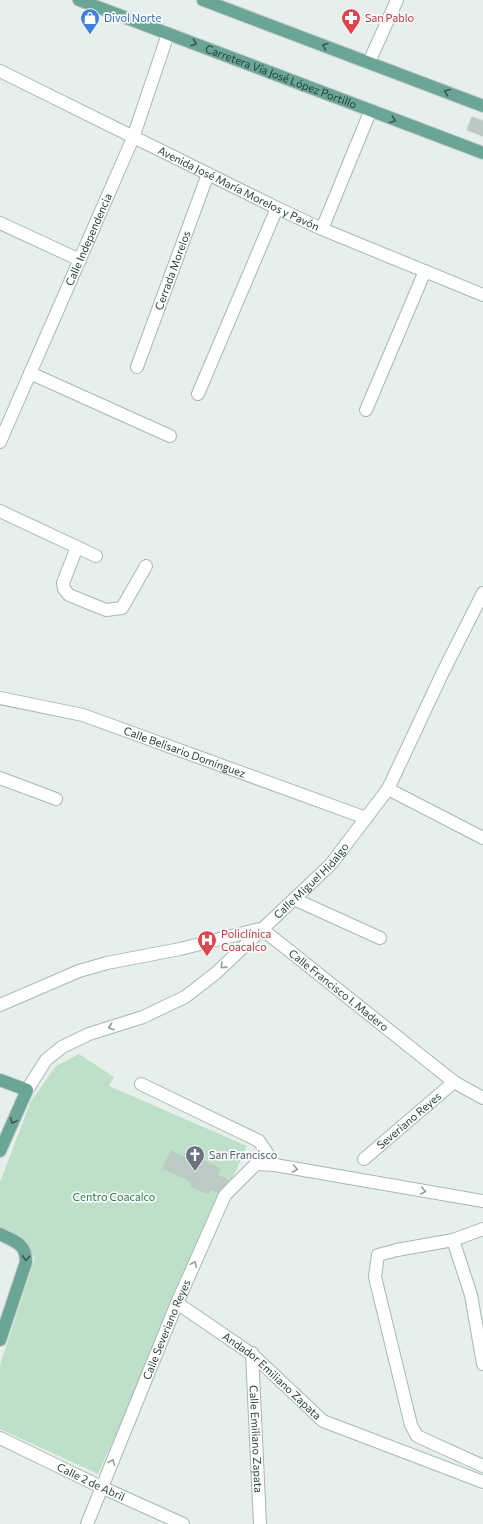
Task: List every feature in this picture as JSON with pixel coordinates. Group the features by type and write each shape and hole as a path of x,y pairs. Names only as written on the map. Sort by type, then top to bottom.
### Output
{"main road":[{"name":"Carretera Vía José López Portillo","path":"78,0 370,112 483,153"},
{"path":"203,0 483,106"},
{"path":"0,1080 27,1090 0,1151"},
{"path":"0,1234 21,1245 26,1252 26,1262 0,1340"}],"street":[{"path":"369,62 397,0"},
{"name":"Calle Independencia","path":"0,442 133,138 168,34"},
{"name":"Avenida José María Morelos y Pavón","path":"0,71 276,208 322,229 483,295"},
{"path":"322,229 370,112"},
{"name":"Cerrada Morelos","path":"137,366 208,174"},
{"path":"198,394 276,208"},
{"path":"0,222 80,260"},
{"path":"366,410 424,271"},
{"path":"30,373 170,436"},
{"path":"0,511 96,556"},
{"path":"77,547 63,583 64,589 69,595 106,610 122,608 146,566"},
{"name":"Calle Miguel Hidalgo","path":"27,1090 46,1060 62,1047 90,1034 143,1017 186,997 216,974 331,864 388,789 443,672 483,593"},
{"name":"Calle Belisario Domínguez","path":"0,698 83,715 366,818"},
{"path":"0,778 56,799"},
{"path":"388,789 483,838"},
{"path":"294,899 380,938"},
{"path":"0,1005 79,971 107,963 180,949 262,929"},
{"name":"Calle Francisco I. Madero","path":"262,929 454,1082 483,1098"},
{"name":"Severiano Reyes","path":"364,1158 454,1082"},
{"path":"141,1084 259,1140 275,1165"},
{"name":"Calle Severiano Reyes","path":"86,1524 177,1303 225,1195 256,1164 275,1165 483,1201"},
{"path":"482,1461 417,1436 411,1425 375,1277 378,1255 453,1240 483,1229"},
{"path":"453,1240 472,1295 483,1364"},
{"path":"472,1295 483,1313"},
{"name":"Andador Emiliano Zapata","path":"177,1303 252,1353 323,1421 483,1482"},
{"name":"Calle Emiliano Zapata","path":"252,1353 260,1524"},
{"name":"Calle 2 de Abril","path":"0,1438 101,1487 183,1524"}],"green space":[{"name":"Centro Coacalco","path":"79,1054 114,1077 109,1086 247,1146 98,1474 0,1429 0,1365 35,1258 19,1238 0,1227 0,1182 31,1101 56,1066"}],"building":[{"path":"472,117 483,121 483,136 467,130"},
{"name":"San Francisco","path":"171,1151 200,1165 202,1160 220,1169 217,1175 228,1180 221,1194 211,1189 208,1194 190,1186 192,1182 163,1168"}],"place":[{"name":"Divol Norte","path":"90,35"},
{"name":"San Pablo","path":"351,35"},
{"name":"Policlínica Coacalco","path":"207,957"},
{"name":"San Francisco","path":"195,1172"}]}
